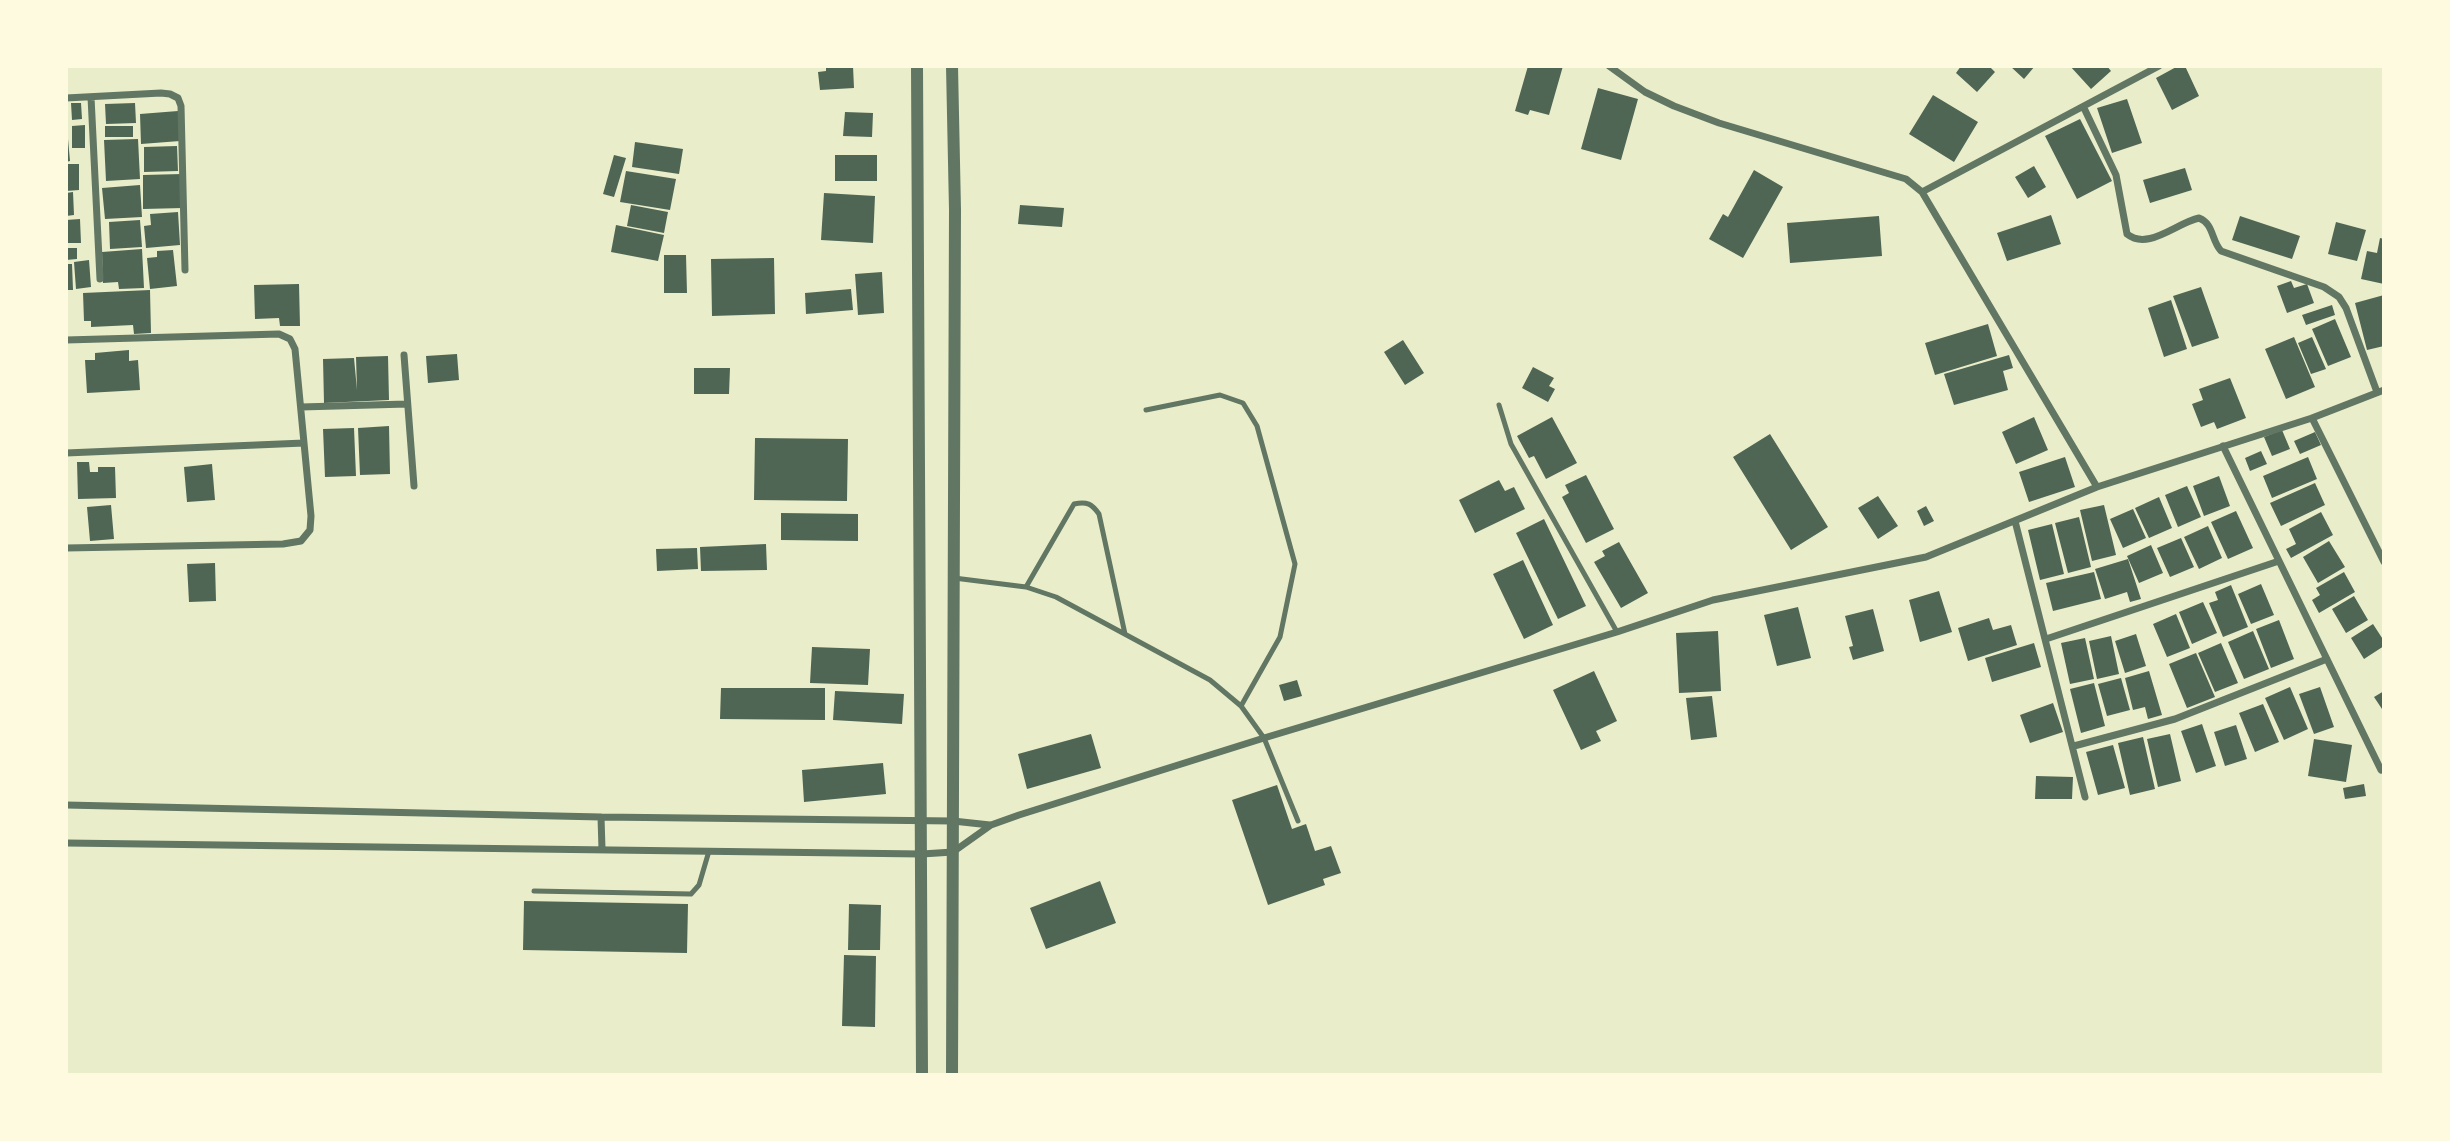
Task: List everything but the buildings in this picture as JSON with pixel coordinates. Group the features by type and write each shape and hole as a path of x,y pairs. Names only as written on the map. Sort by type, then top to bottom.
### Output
{"street":[{"path":"917,66 922,1074"},
{"path":"951,1074 955,210 952,66"},
{"path":"1609,66 1645,92 1674,106 1719,123 1906,179 1922,192 2097,487"},
{"path":"1922,192 2160,66"},
{"path":"66,98 161,93 178,98 181,106 185,270"},
{"path":"90,96 100,279"},
{"path":"66,843 922,854 953,852 991,825 1713,600 1926,557 2097,487 2312,418 2380,391 2339,297 2324,288 2221,251 2216,246 2210,225 2199,218 2188,220 2147,240 2134,240 2127,234 2116,175 2084,108"},
{"path":"66,340 279,334 290,339 295,349 311,516 310,530 302,541 283,544 66,548"},
{"path":"404,355 414,486"},
{"path":"301,407 407,404"},
{"path":"2312,418 2384,562"},
{"path":"66,453 304,443"},
{"path":"2223,446 2381,770"},
{"path":"2015,521 2085,797"},
{"path":"2046,639 2278,561"},
{"path":"2074,746 2175,719 2327,659"},
{"path":"66,805 601,817 953,821 991,825"},
{"path":"601,817 602,849"}],"lane":[{"path":"1146,411 1220,395 1244,403 1257,426 1295,564 1280,637 1241,706"},
{"path":"1499,405 1511,444 1617,632"},
{"path":"1026,587 1074,504 1083,502 1092,505 1099,514 1125,634"},
{"path":"954,578 1026,587 1056,597 1210,680 1241,706 1264,738 1298,821"},
{"path":"534,891 691,894 699,885 709,851"}]}
